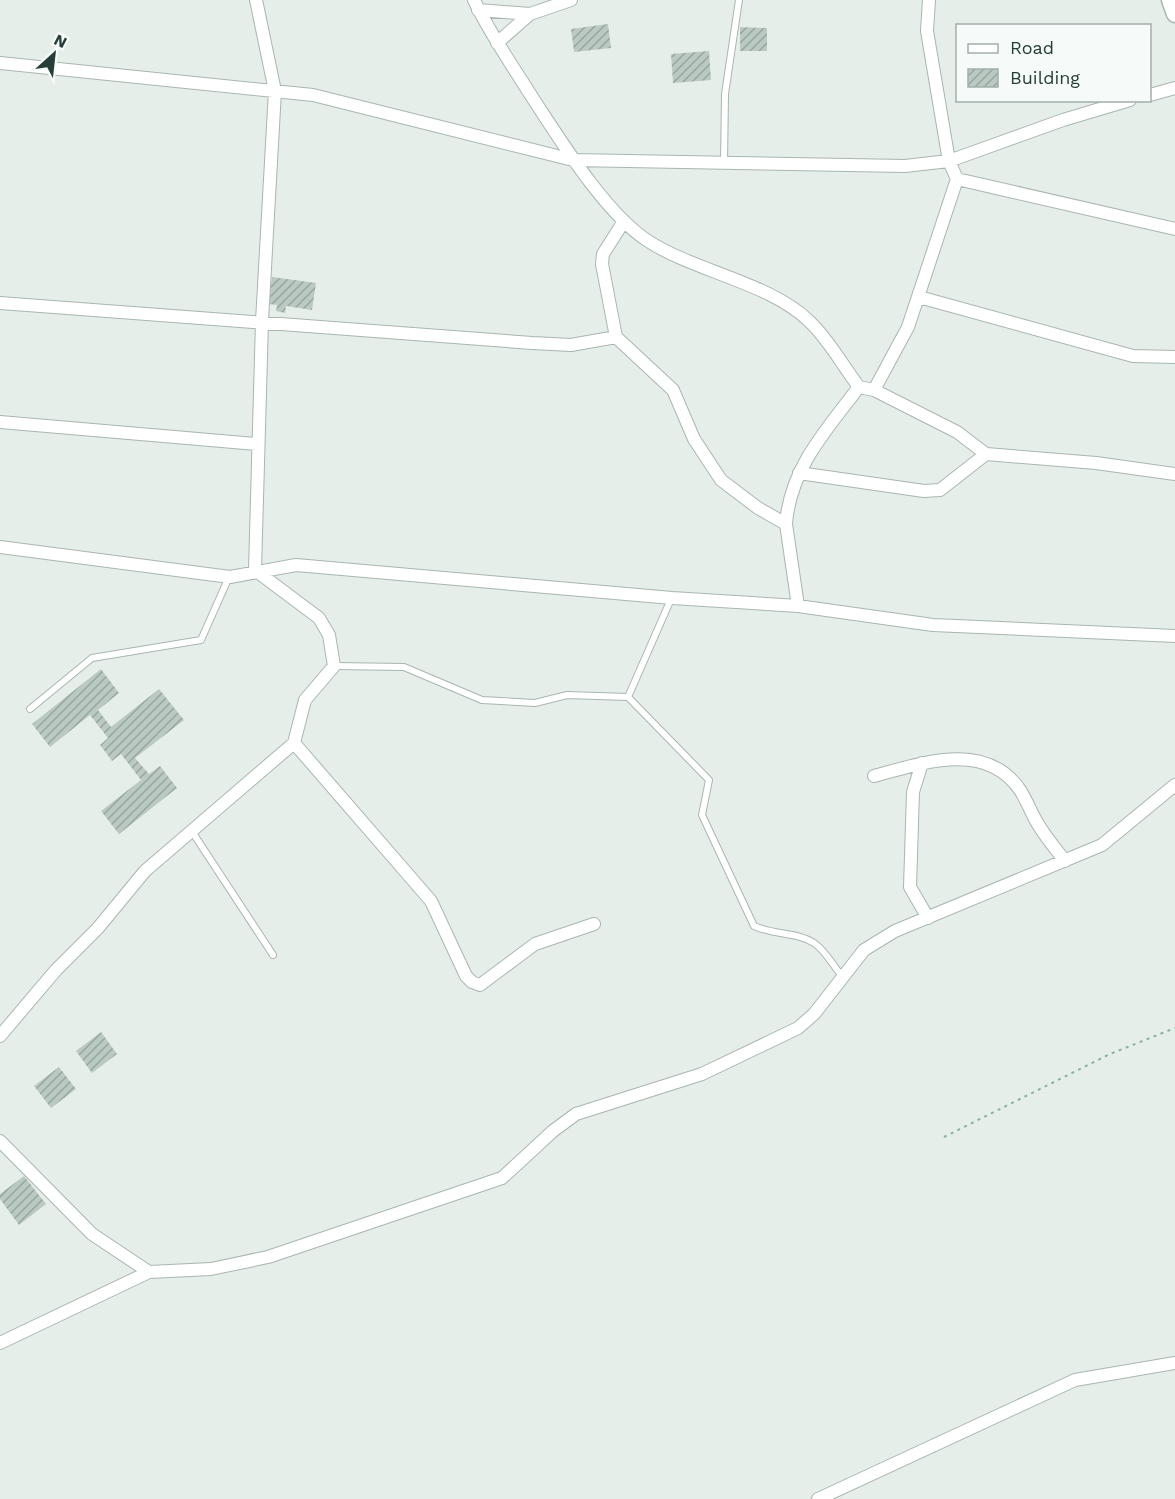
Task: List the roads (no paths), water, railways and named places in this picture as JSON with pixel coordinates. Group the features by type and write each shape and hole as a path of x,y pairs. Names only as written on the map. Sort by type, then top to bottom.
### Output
{"street":[{"path":"255,570 262,321 275,91 256,0"},
{"path":"497,43 530,14 571,0"},
{"path":"874,390 908,327 920,297 957,179 949,161 927,31 929,0"},
{"path":"1170,0 1175,14"},
{"path":"476,5 530,14"},
{"path":"476,5 497,43 573,160 624,221 647,240 674,256 774,297 794,308 811,322 859,387 874,390 957,432 986,454 1096,463 1175,474"},
{"path":"0,63 313,95 573,160 905,166 949,161 1063,120 1123,102"},
{"path":"1151,94 1175,88"},
{"path":"957,179 1175,229"},
{"path":"624,221 603,254 602,264 616,337 673,390 694,439 721,480 758,508 786,524"},
{"path":"920,297 1133,356 1175,357"},
{"path":"0,303 571,345 616,337"},
{"path":"798,606 786,524 788,505 806,457 859,387"},
{"path":"0,422 257,444"},
{"path":"799,472 924,491 940,490 986,454"},
{"path":"0,548 230,577 255,570 296,565 672,598 798,606 933,625 1175,636"},
{"path":"0,1036 56,970 98,928 145,871 294,743 305,700 333,666 329,635 319,618 255,570"},
{"path":"294,743 431,901 466,976 472,982 480,985 535,944 594,924"},
{"path":"874,776 922,763 967,758 989,765 1006,775 1020,790 1036,821 1065,861"},
{"path":"922,763 913,792 910,887 928,918"},
{"path":"0,1343 149,1272 211,1269 267,1257 502,1178 553,1131 576,1114 702,1074 798,1028 814,1014 864,950 895,931 1102,845 1175,784"},
{"path":"0,1141 92,1234 149,1272"},
{"path":"818,1499 1075,1380 1175,1363"}],"lane":[{"path":"724,164 725,94 730,47 739,0"},
{"path":"30,709 92,658 201,640 230,577"},
{"path":"628,697 672,598"},
{"path":"333,666 404,667 482,700 535,703 567,695 628,697 710,780 702,815 754,926 766,932 798,937 815,944 842,976"},
{"path":"190,830 273,955"}]}
